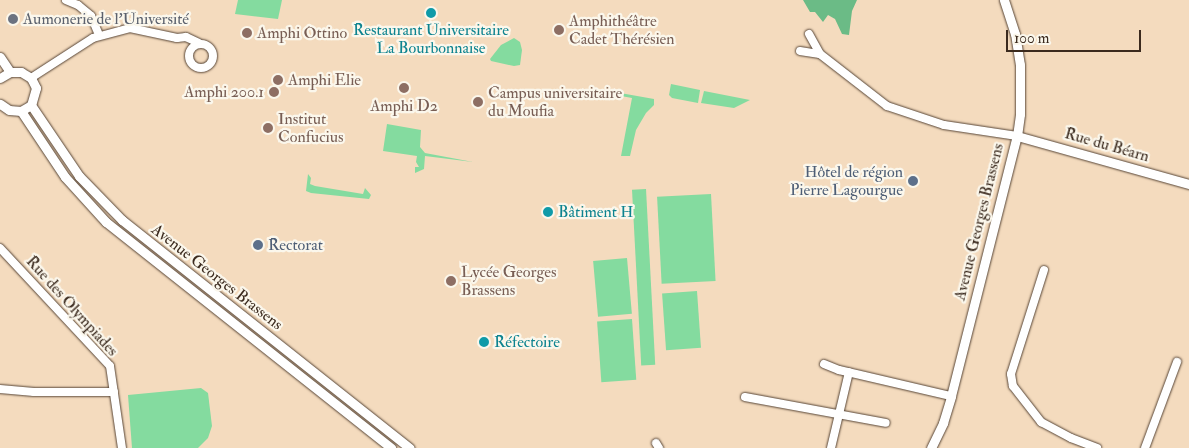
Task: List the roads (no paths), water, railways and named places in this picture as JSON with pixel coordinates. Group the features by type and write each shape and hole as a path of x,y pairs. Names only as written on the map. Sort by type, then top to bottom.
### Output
{"street":[{"path":"66,0 78,5 91,16 98,35"},
{"name":"Avenue Georges Brassens","path":"931,448 943,423 951,396 1017,136 1020,114 1020,65 1015,34 1004,0"},
{"path":"31,78 98,35 130,28 177,38 186,38 209,46 213,52 213,59 207,67 199,68 190,63 188,56 191,48 199,43"},
{"path":"810,34 820,54 887,106 944,125 1017,136"},
{"path":"177,38 191,48"},
{"path":"800,52 820,54"},
{"path":"0,57 10,72"},
{"path":"0,78 10,72 22,72 31,78 36,94 31,105 21,110 9,110 1,107"},
{"name":"Avenue Georges Brassens","path":"31,105 80,176 122,220 410,448"},
{"name":"Avenue Georges Brassens","path":"21,110 65,177 106,222 391,448"},
{"name":"Rue du Béarn","path":"1017,136 1189,184"},
{"name":"Rue des Olympiades","path":"0,248 110,366 122,448"},
{"path":"1044,270 1011,374 1012,386 1041,422 1071,438 1097,448"},
{"path":"1144,448 1177,362"},
{"path":"824,364 849,372 951,396"},
{"path":"831,448 849,372"},
{"path":"0,389 34,392 114,392"},
{"path":"745,397 886,423"}],"place":[{"name":"Restaurant Universitaire La Bourbonnaise","path":"431,13"},
{"name":"Aumonerie de l'Université","path":"13,19"},
{"name":"Amphithéâtre Cadet Thérésien","path":"559,30"},
{"name":"Amphi Ottino","path":"247,33"},
{"name":"Amphi Elie","path":"278,80"},
{"name":"Amphi D2","path":"404,88"},
{"name":"Amphi 200.1","path":"274,92"},
{"name":"Campus universitaire du Moufia","path":"478,102"},
{"name":"Institut Confucius","path":"268,128"},
{"name":"Hôtel de région Pierre Lagourgue","path":"913,181"},
{"name":"Bâtiment H","path":"548,212"},
{"name":"Rectorat","path":"258,245"},
{"name":"Lycée Georges Brassens","path":"451,281"},
{"name":"Réfectoire","path":"484,342"}]}
